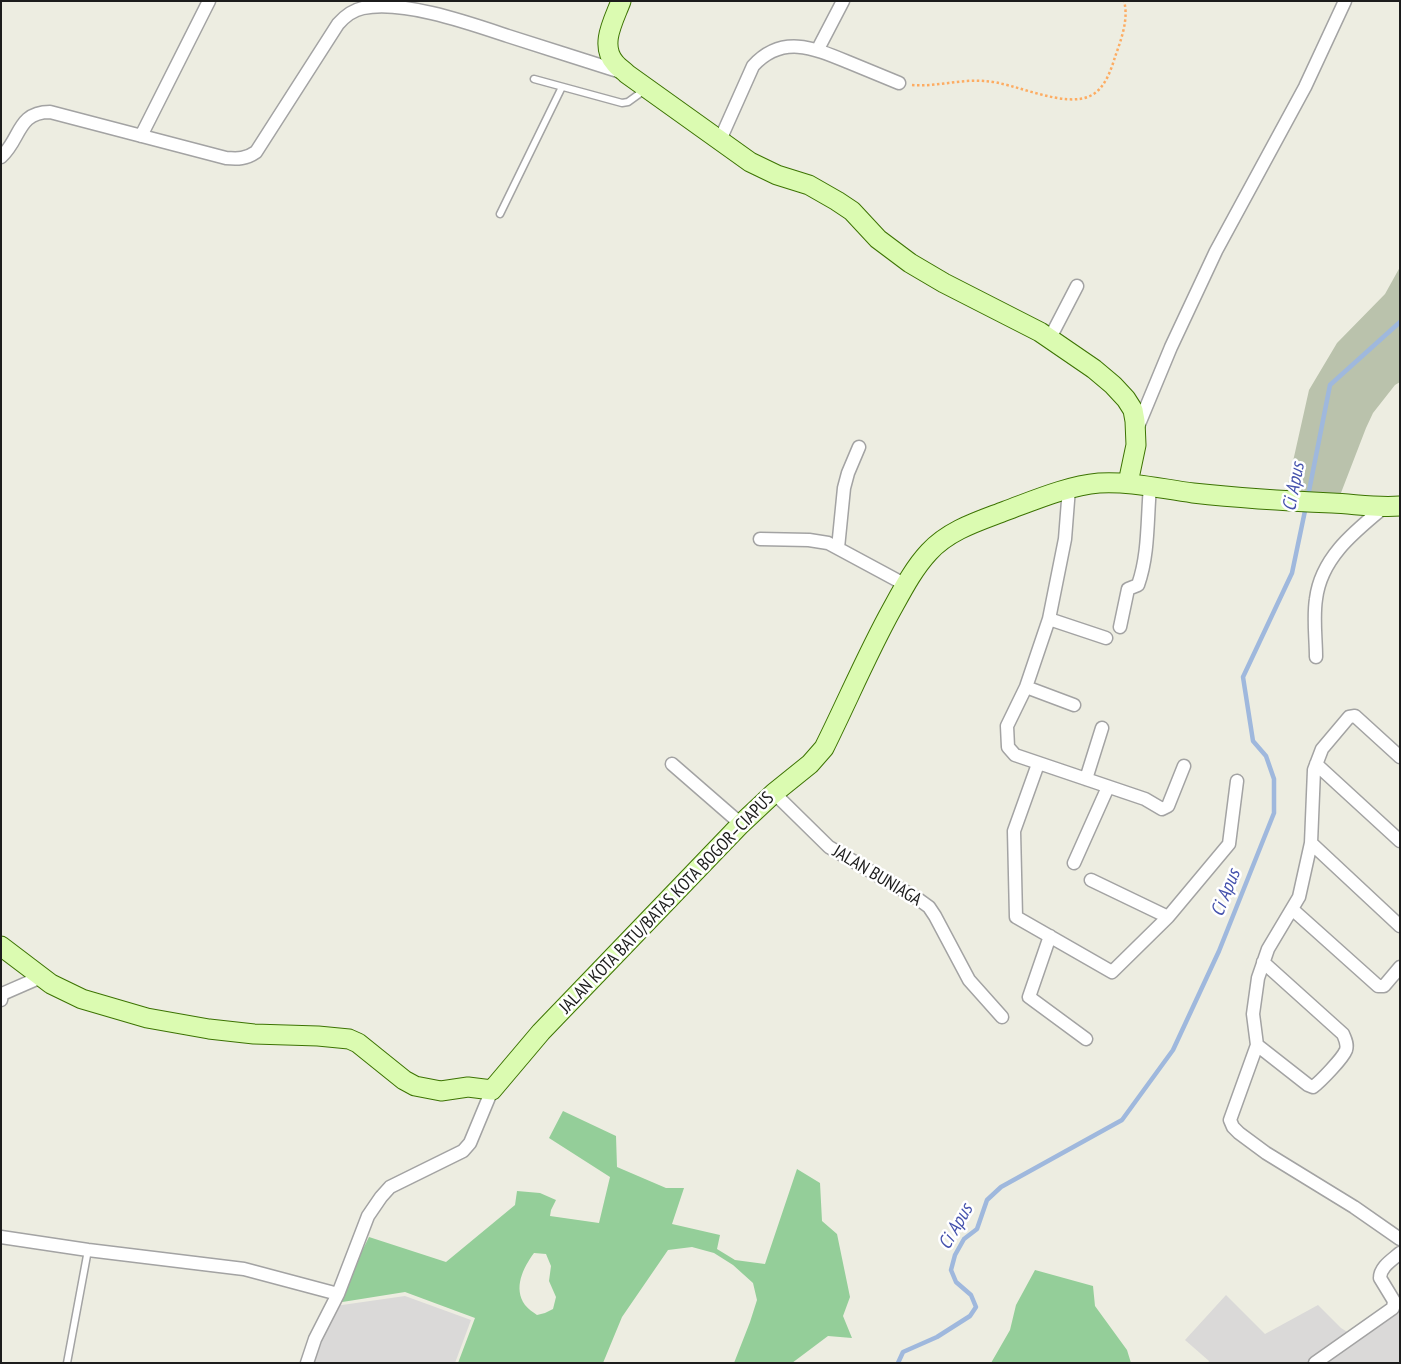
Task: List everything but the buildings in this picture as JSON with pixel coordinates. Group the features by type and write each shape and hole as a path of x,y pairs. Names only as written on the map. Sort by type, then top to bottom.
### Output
{"main road":[{"path":"621,1 608,36 608,46 614,62 627,74 750,162 760,168 809,185 852,211 888,247 924,272 1050,338 1094,369 1126,399 1132,410 1136,432 1136,445 1128,483"},
{"name":"JALAN KOTA BATU/BATAS KOTA BOGOR–CIAPUS","path":"492,1090 542,1032 741,824 774,793 810,764 824,748 874,643 906,585 929,552 951,534 980,520 1069,488 1096,483 1128,483 1253,499 1391,507"},
{"path":"1,946 41,977 82,999 148,1018 209,1029 254,1034 349,1039 363,1046 404,1080 415,1086 441,1092 468,1087 492,1090"}],"street":[{"path":"141,136 210,1"},
{"path":"350,1 362,8"},
{"path":"818,49 843,1"},
{"path":"1136,432 1171,346 1216,251 1305,87 1339,3"},
{"path":"1,157 8,151 24,122 38,112 50,112 226,158 239,159 248,157 256,152 338,24 348,14 362,8 377,6 437,14 627,74"},
{"path":"720,140 753,66 769,51 796,46 818,49 898,82"},
{"path":"1050,338 1077,286"},
{"path":"838,548 844,488 859,447"},
{"path":"1120,627 1128,589 1138,584 1144,560 1150,486"},
{"path":"1069,488 1066,539 1049,620 1026,686 1007,726 1008,747 1015,755 1145,799 1162,809 1168,806 1184,766"},
{"path":"1316,657 1315,608 1321,578 1328,562 1348,538 1391,507"},
{"path":"760,539 820,541 838,548 906,585"},
{"path":"1049,620 1106,638"},
{"path":"1026,686 1074,705"},
{"path":"1400,757 1355,716 1349,717 1322,749 1314,770 1311,843 1298,898 1268,949 1258,978 1253,1014 1257,1045 1230,1120 1233,1127 1266,1153 1354,1207 1400,1239"},
{"path":"1086,779 1102,728"},
{"path":"672,764 741,824"},
{"path":"1038,764 1014,831 1016,917 1112,972 1168,917 1229,844 1237,781"},
{"path":"1316,764 1400,841"},
{"path":"1074,863 1108,787"},
{"name":"JALAN BUNIAGA","path":"774,793 829,847 929,907 938,920 969,980 1002,1017"},
{"path":"1311,843 1400,926"},
{"path":"1091,880 1168,917"},
{"path":"1292,909 1378,986 1384,986 1400,968"},
{"path":"1050,936 1029,997 1086,1039"},
{"path":"1257,1045 1308,1085 1313,1086 1320,1082 1346,1050 1347,1043 1343,1034 1263,962"},
{"path":"1,1000 2,994 41,977"},
{"path":"307,1363 315,1339 338,1294 368,1216 381,1196 390,1187 463,1151 470,1143 492,1090"},
{"path":"1,1237 88,1250 244,1269 338,1294"},
{"path":"1315,1363 1393,1308 1394,1301 1380,1278 1380,1274 1381,1269 1400,1253"}],"lane":[{"path":"534,79 622,104 628,102 647,88"},
{"path":"500,214 562,87"},
{"path":"67,1363 88,1250"}],"path":[{"path":"898,82 920,86 984,81 996,82 1066,99 1080,99 1092,95 1100,88 1108,74 1121,41 1125,17 1124,1"}],"shaded area":[{"path":"1400,267 1400,382 1395,385 1373,413 1334,511 1283,506 1309,390 1337,343 1385,294"},
{"path":"1226,1295 1265,1334 1318,1305 1341,1328 1357,1338 1400,1312 1400,1363 1208,1363 1209,1361 1185,1340"},
{"path":"405,1296 471,1320 455,1363 314,1363 335,1306"}],"green space":[{"path":"563,1111 616,1136 617,1167 666,1188 684,1188 672,1224 720,1235 717,1249 735,1260 765,1264 797,1169 820,1183 822,1221 837,1234 850,1297 843,1316 852,1338 828,1336 792,1363 734,1363 757,1300 753,1283 733,1265 714,1253 692,1247 668,1250 622,1317 603,1363 458,1363 475,1318 405,1292 336,1303 369,1237 446,1262 515,1205 517,1191 540,1193 556,1200 550,1216 599,1223 610,1177 549,1138","holes":["534,1253 546,1254 551,1266 549,1281 556,1297 553,1309 537,1315 521,1299 521,1278 526,1265"]},
{"path":"1035,1270 1093,1286 1095,1306 1127,1350 1131,1363 991,1363 1010,1330 1016,1305"}],"waterway":[{"name":"Ci Apus","path":"1308,496 1330,385 1400,322"},
{"name":"Ci Apus","path":"898,1363 903,1352 937,1337 970,1316 976,1307 971,1295 956,1282 951,1270 955,1255 964,1239 977,1229 987,1200 1001,1187 1122,1120 1173,1050 1219,951 1274,813 1274,779 1266,756 1253,741 1243,677 1292,573 1306,506"}]}
